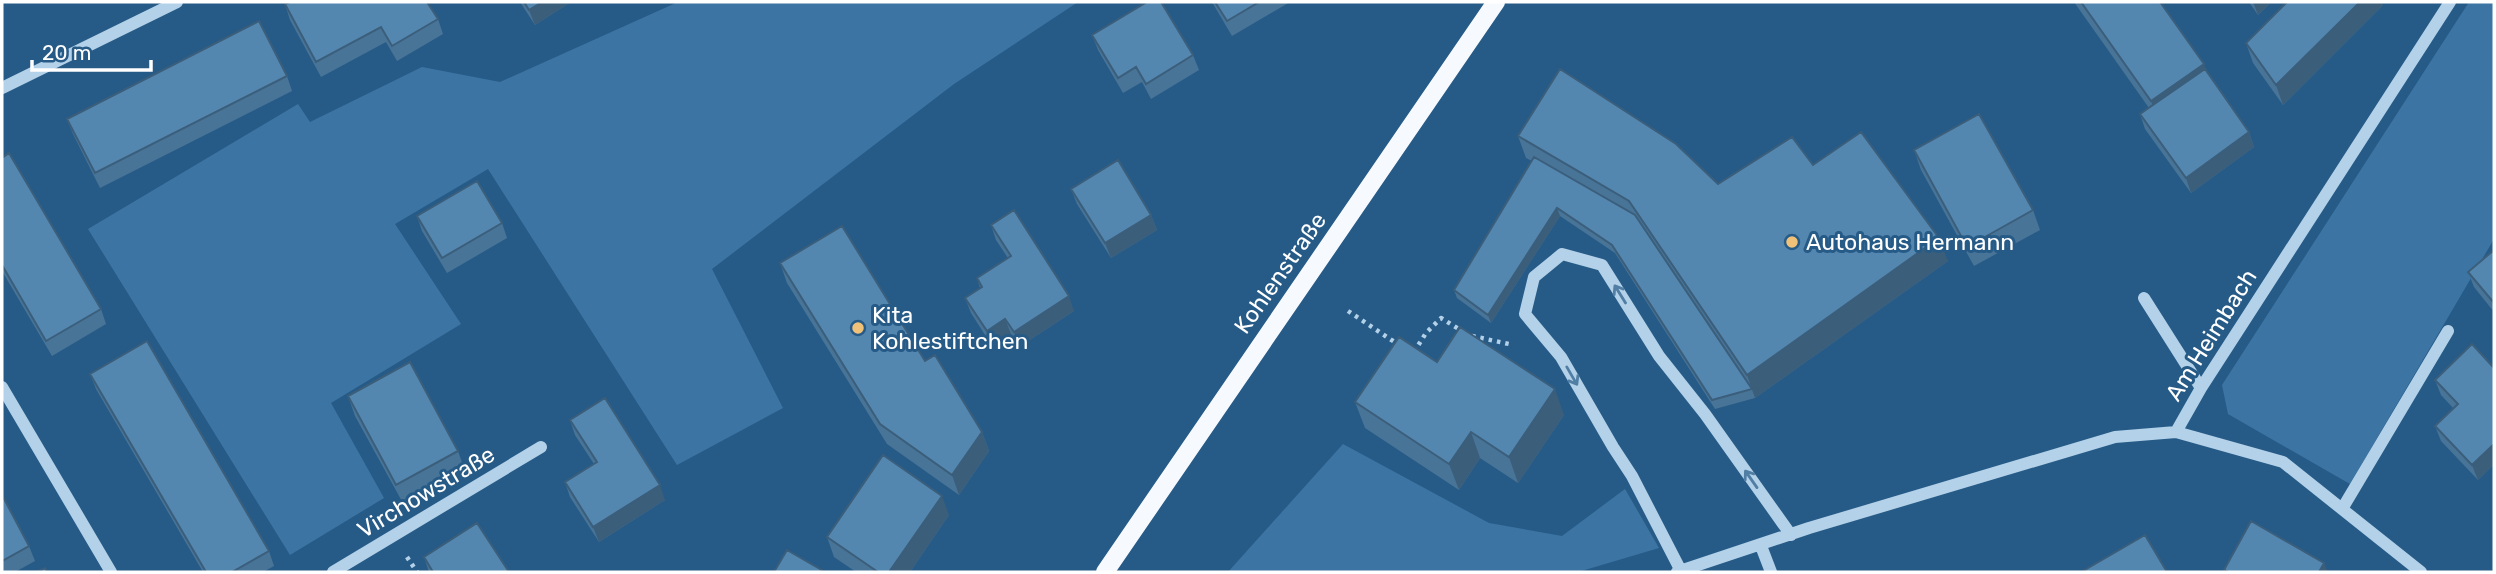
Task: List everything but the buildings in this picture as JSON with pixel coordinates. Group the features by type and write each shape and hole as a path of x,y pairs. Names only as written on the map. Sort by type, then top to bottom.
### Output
{"main road":[{"name":"Kohlenstraße","path":"1105,572 1496,2"}],"street":[{"path":"2,88 177,2"},
{"name":"Am Heimbach","path":"1679,572 1791,535 2115,438 2176,432 2450,2"},
{"path":"1679,572 1633,476 1560,357 1525,314 1534,277 1562,254 1602,265 1659,356 1791,535"},
{"path":"2144,298 2202,388"},
{"path":"2342,509 2448,331"},
{"path":"2,387 111,572"},
{"path":"2176,432 2283,462 2421,572"},
{"name":"Virchowstraße","path":"333,572 541,447"},
{"path":"1760,546 1771,572"}],"path":[{"path":"1348,311 1422,361"},
{"path":"1413,354 1426,333 1441,318 1469,335 1509,344"}],"shaded area":[{"path":"678,2 1078,2 954,84 712,269 783,408 677,465 488,169 395,224 461,324 331,403 384,498 290,555 88,229 298,104 310,122 422,67 500,82"},
{"path":"2469,2 2494,2 2494,239 2350,484 2228,414 2222,385"},
{"path":"1343,444 1489,523 1562,536 1625,489 1659,548 1578,572 1228,572"}],"place":[{"name":"Autohaus Hermann","path":"1792,242"},
{"name":"Kita Kohlestiftchen","path":"858,328"}]}
